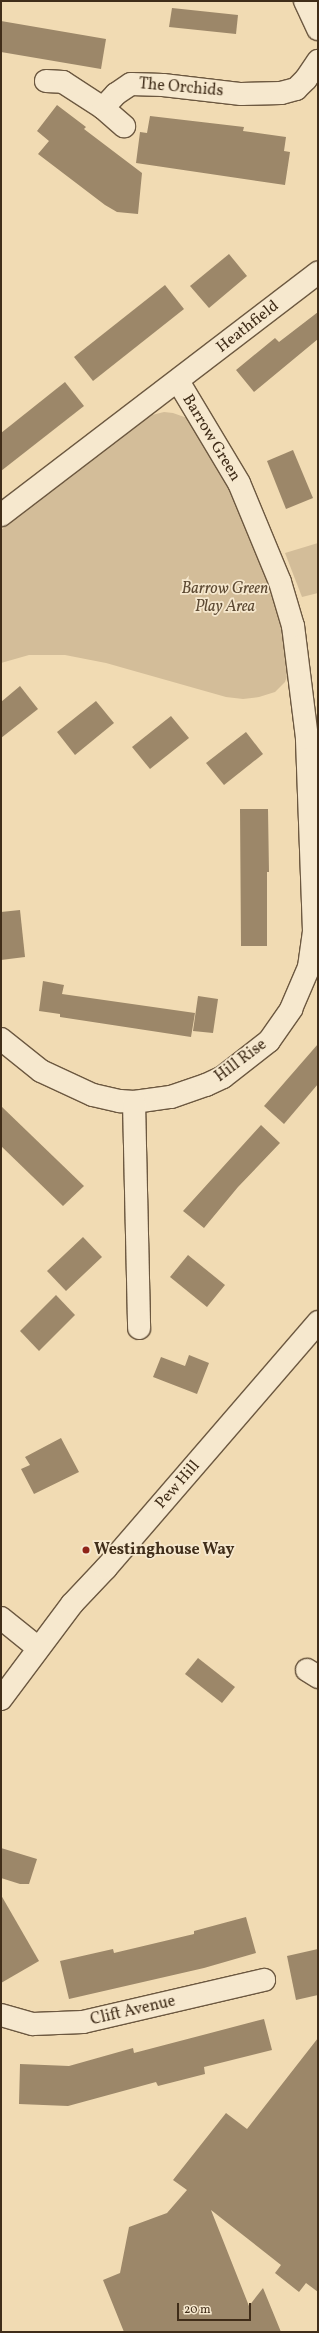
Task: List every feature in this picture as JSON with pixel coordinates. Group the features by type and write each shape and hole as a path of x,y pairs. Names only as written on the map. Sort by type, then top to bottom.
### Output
{"street":[{"path":"305,1 318,29"},
{"name":"The Orchids","path":"103,108 116,94 131,84 163,85 242,94 281,93 296,89 306,79 318,61"},
{"path":"46,81 63,82 103,108 124,126"},
{"name":"Heathfield","path":"178,381 318,273"},
{"name":"Barrow Green","path":"1,515 178,381 239,483 273,562 293,626 303,706"},
{"name":"Hill Rise","path":"1,1039 25,1060 70,1086 106,1099 134,1102 176,1095 223,1077 269,1041 294,1002 309,967 314,931 307,738 303,706"},
{"path":"134,1102 139,1328"},
{"name":"Pew Hill","path":"1,1699 37,1648 72,1604 106,1568 318,1322"},
{"path":"1,1618 37,1648"},
{"name":"Clift Avenue","path":"1,2015 33,2024 83,2022 264,1980"}],"green space":[{"name":"Barrow Green Play Area","path":"164,412 173,413 190,419 231,486 274,588 285,628 289,671 285,682 275,692 259,697 243,699 226,697 106,663 65,655 29,655 1,663 1,530 139,423 152,415"},
{"path":"318,543 318,593 302,597 285,553"}],"building":[{"path":"172,8 238,15 236,34 169,27"},
{"path":"1,21 106,39 101,69 1,52"},
{"path":"57,105 86,127 84,129 142,173 138,214 117,212 105,205 38,154 49,141 37,131"},
{"path":"150,116 244,127 243,131 286,137 284,151 290,152 285,185 136,163 140,132 147,133"},
{"path":"229,254 247,276 209,308 190,286"},
{"path":"165,285 184,309 93,381 74,357"},
{"path":"318,312 318,339 254,392 236,370 275,338 279,342"},
{"path":"65,382 84,406 1,471 1,433"},
{"path":"293,450 313,498 286,509 267,461"},
{"path":"20,686 38,709 1,738 1,702"},
{"path":"96,701 114,723 75,755 57,732"},
{"path":"171,716 189,738 150,769 132,747"},
{"path":"246,732 263,754 224,785 206,763"},
{"path":"240,809 268,809 269,872 267,872 267,946 241,946"},
{"path":"20,910 25,957 1,960 1,912"},
{"path":"43,981 64,985 62,994 195,1013 191,1037 60,1017 60,1014 39,1011"},
{"path":"198,996 218,999 213,1033 193,1031"},
{"path":"318,1044 318,1084 284,1124 264,1106"},
{"path":"1,1106 84,1186 63,1206 1,1146"},
{"path":"261,1125 280,1143 238,1187 204,1228 183,1211"},
{"path":"83,1237 102,1257 66,1291 47,1271"},
{"path":"188,1255 225,1285 207,1307 170,1277"},
{"path":"56,1295 75,1315 39,1351 20,1331"},
{"path":"189,1355 209,1363 197,1394 153,1377 161,1357 185,1366"},
{"path":"61,1438 79,1472 34,1494 21,1469 30,1465 25,1457"},
{"path":"198,1658 235,1687 222,1703 185,1674"},
{"path":"1,1848 37,1859 29,1884 20,1884 1,1878"},
{"path":"1,1895 39,1961 1,1983"},
{"path":"246,1917 256,1953 204,1968 69,1999 60,1961 113,1949 114,1953 194,1934 194,1931"},
{"path":"318,1949 318,1995 296,2000 287,1956"},
{"path":"264,2019 272,2050 204,2067 205,2074 158,2086 156,2082 68,2106 19,2104 20,2064 69,2066 133,2048 134,2053"},
{"path":"318,2038 318,2292 306,2283 299,2292 275,2273 281,2265 211,2210 249,2306 263,2288 281,2332 124,2332 103,2280 120,2273 129,2227 167,2213 187,2190 173,2180 226,2113 247,2129"}],"place":[{"name":"Westinghouse Way","path":"86,1550"}]}
